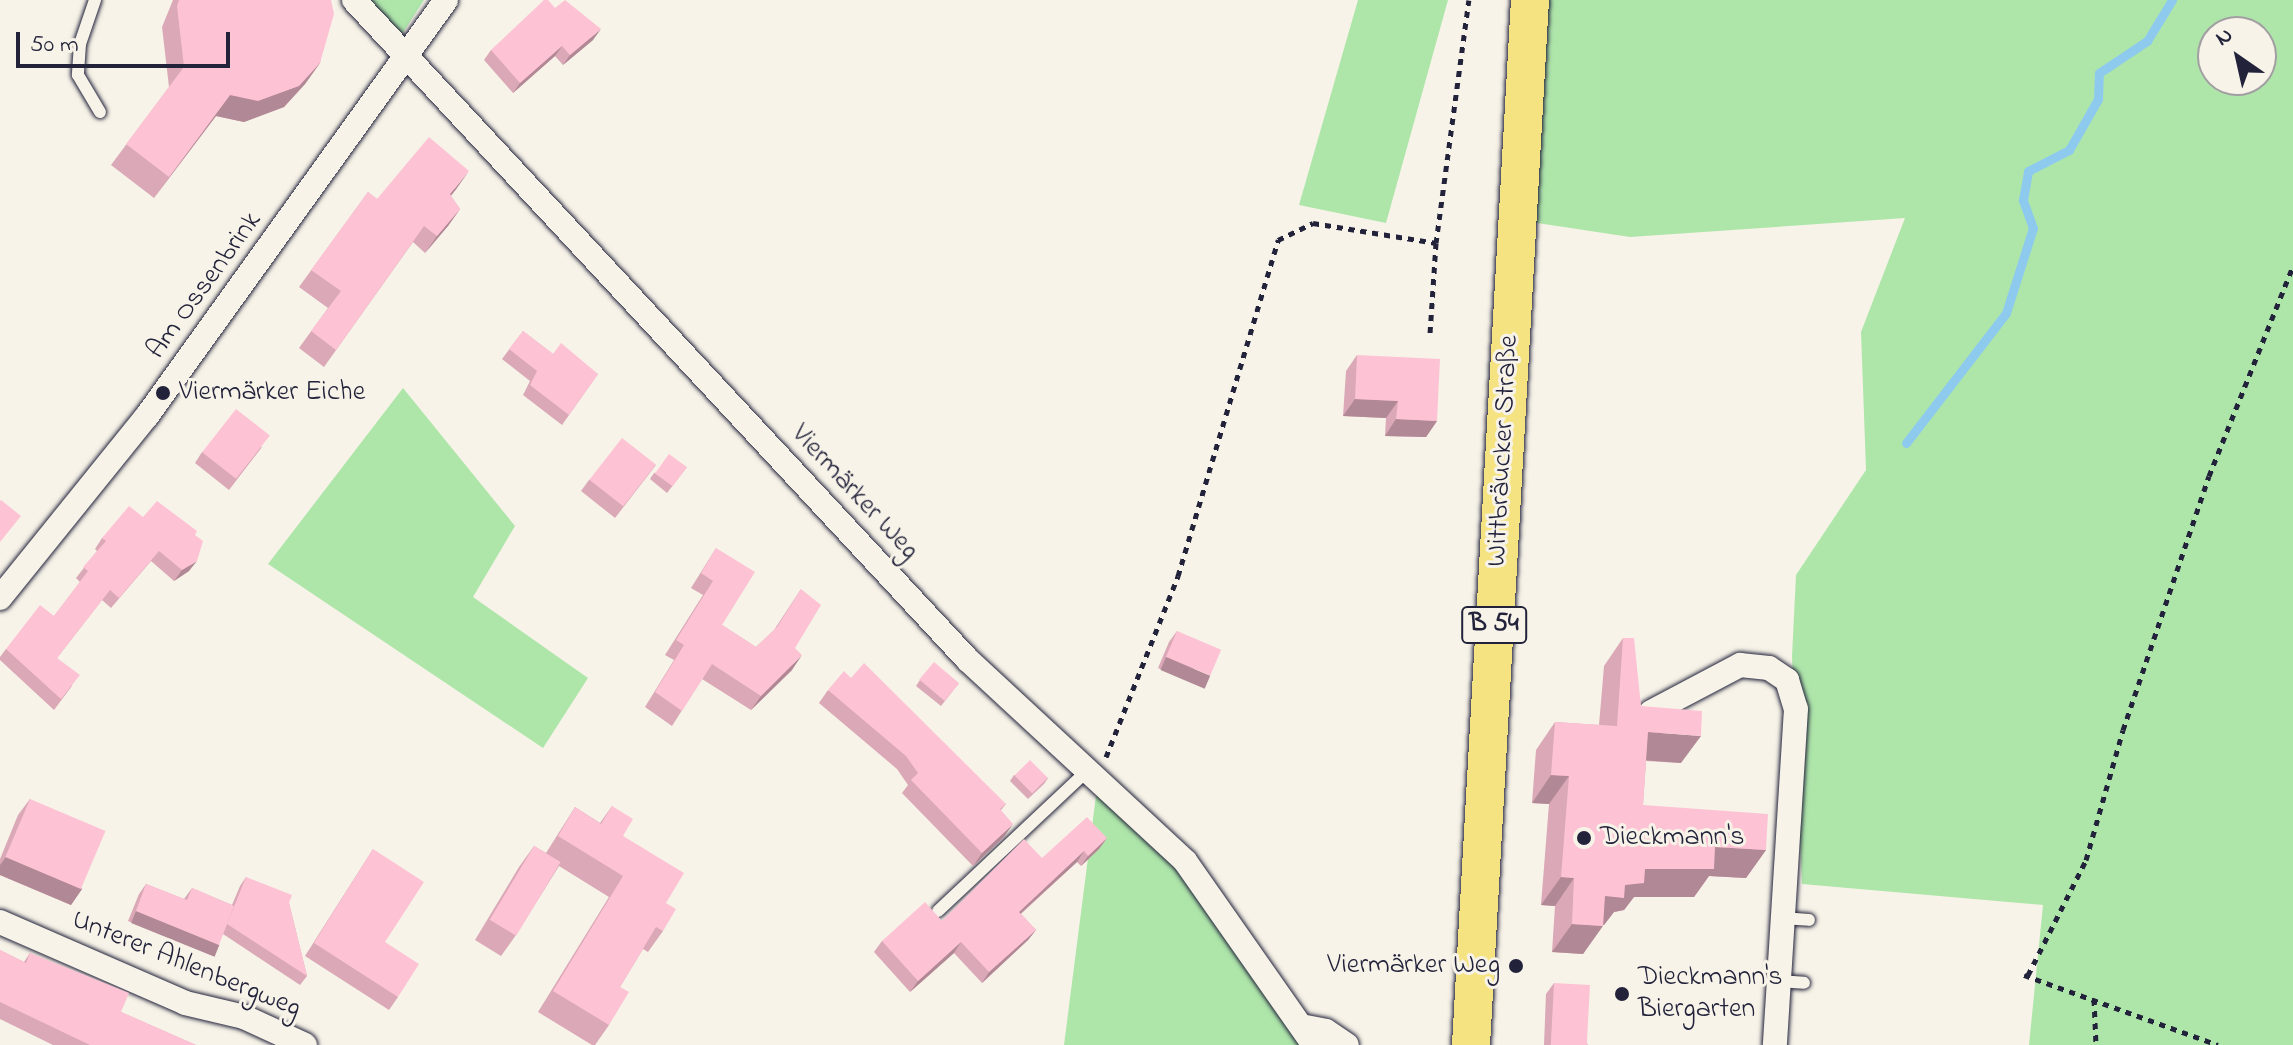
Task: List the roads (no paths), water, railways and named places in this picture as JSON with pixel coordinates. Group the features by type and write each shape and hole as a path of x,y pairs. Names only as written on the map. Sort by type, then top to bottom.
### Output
{"main road":[{"name":"Wittbräucker Straße","path":"1471,1045 1530,0"}],"street":[{"name":"Viermärker Weg","path":"354,0 968,660 1185,861 1310,1036 1326,1031 1347,1045"},
{"name":"Am Ossenbrink","path":"0,598 147,416 408,58 446,0"},
{"path":"1651,712 1740,665 1769,668 1787,680 1796,709 1775,1045"},
{"name":"Unterer Ahlenbergweg","path":"0,922 185,1003 244,1017 305,1045"}],"lane":[{"path":"95,0 80,44 78,75 100,112"},
{"path":"938,911 1092,775"},
{"path":"1782,918 1809,920"},
{"path":"1778,981 1804,983"}],"waterway":[{"path":"1906,443 2006,313 2033,228 2023,200 2028,171 2069,150 2098,99 2099,73 2147,41 2172,0"}],"place":[{"name":"Viermärker Eiche","path":"163,393"},
{"name":"Dieckmann's","path":"1584,838"},
{"name":"Viermärker Weg","path":"1516,966"},
{"name":"Dieckmann's Biergarten","path":"1622,994"}]}
